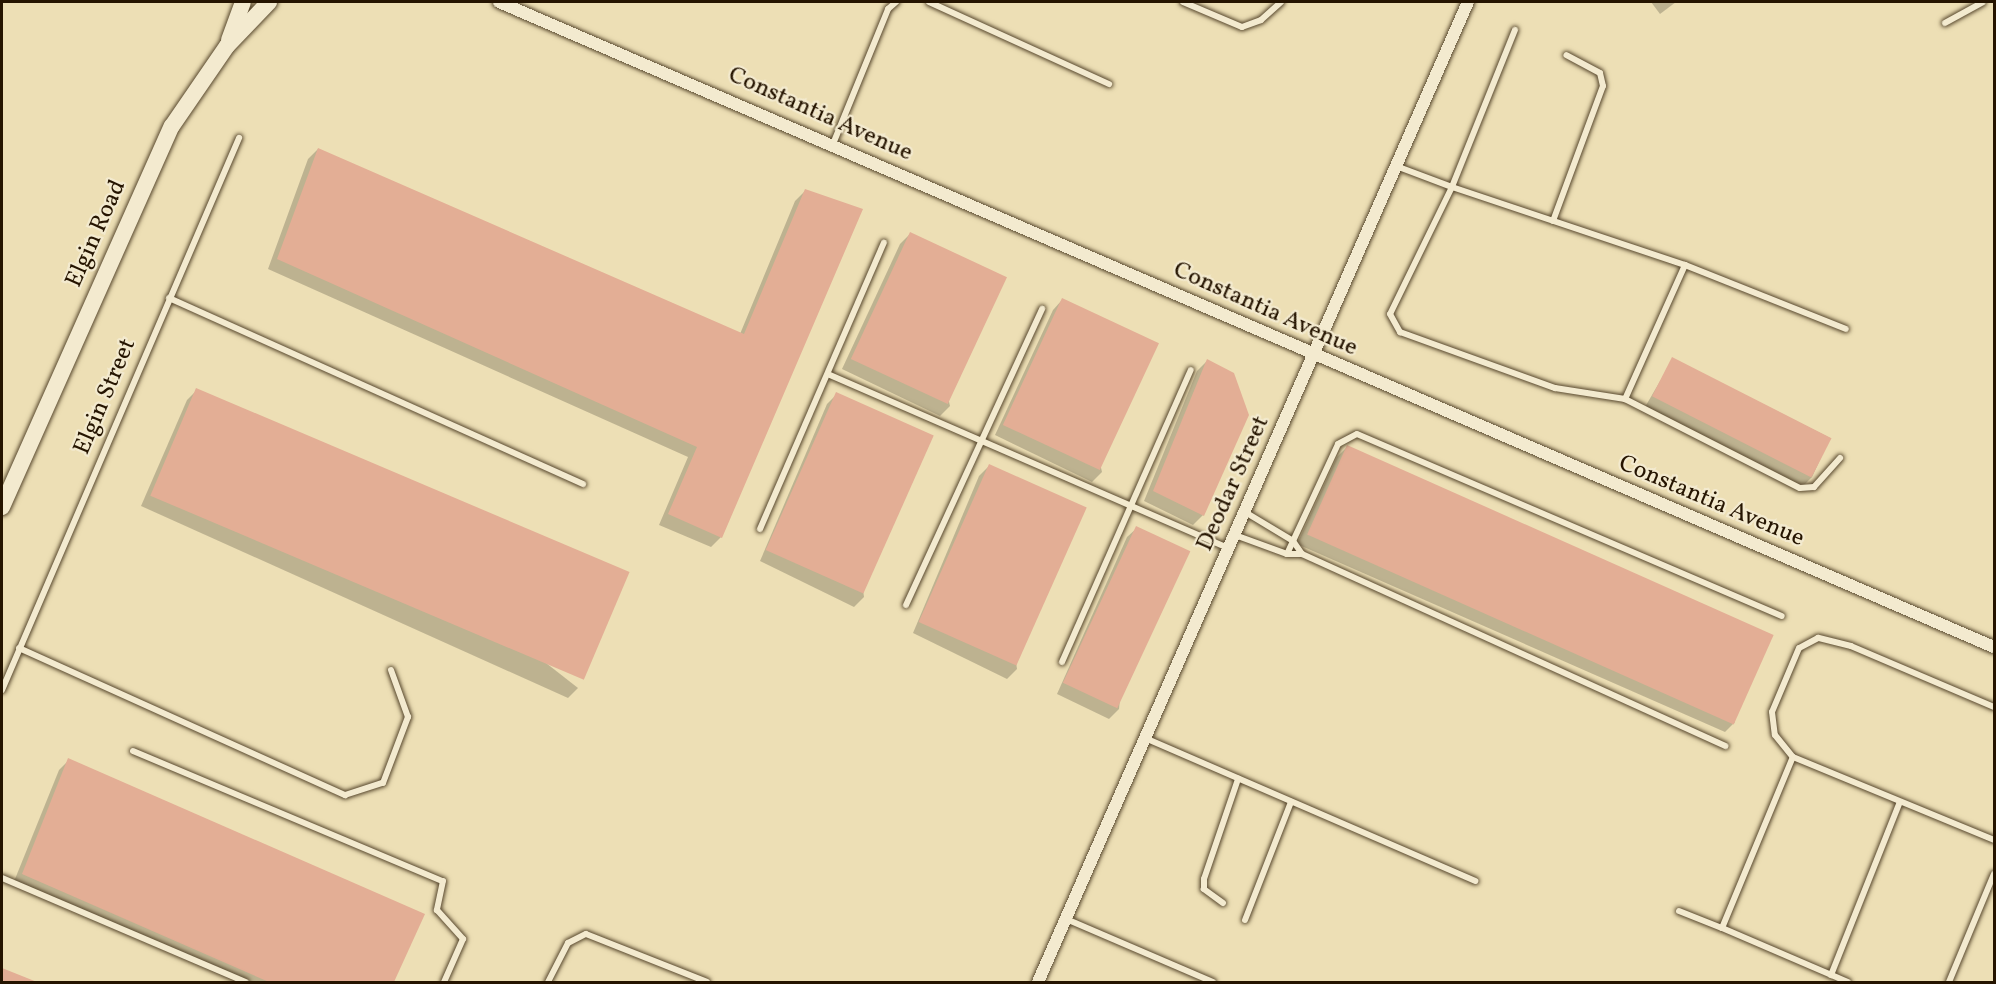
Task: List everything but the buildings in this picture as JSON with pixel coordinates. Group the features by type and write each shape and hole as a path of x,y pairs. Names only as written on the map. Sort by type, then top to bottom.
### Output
{"street":[{"path":"227,46 243,2"},
{"name":"Elgin Road","path":"2,507 172,126 227,46 269,2"},
{"name":"Constantia Avenue","path":"499,2 518,4 1314,355 1995,647"},
{"name":"Deodar Street","path":"1038,982 1468,2"}],"lane":[{"path":"833,144 888,9 896,2"},
{"path":"929,2 1109,84"},
{"path":"1183,2 1242,27 1261,20 1281,2"},
{"path":"1945,23 1983,2"},
{"path":"1515,30 1452,187 1390,315 1393,325 1555,388 1625,399 1800,488 1814,487 1840,458"},
{"path":"1553,221 1603,86 1600,73 1566,55"},
{"name":"Elgin Street","path":"2,690 239,138"},
{"path":"1396,166 1685,265 1846,329"},
{"path":"760,529 830,375 884,243"},
{"path":"1625,399 1685,265"},
{"path":"169,298 583,484"},
{"path":"906,606 1042,309"},
{"path":"1062,662 1134,508 1191,370"},
{"path":"830,375 1229,549"},
{"path":"1287,554 1338,444 1357,434 1782,615"},
{"path":"1245,513 1293,541 1302,554"},
{"path":"1235,535 1287,554 1302,554 1725,746"},
{"path":"1995,707 1851,646 1810,640 1796,654 1772,712 1775,735 1793,757 1995,840"},
{"path":"19,648 345,795 383,783 408,717 391,670"},
{"path":"2,668 10,671"},
{"path":"1145,738 1475,881"},
{"path":"133,751 443,881 437,910 463,939 444,982"},
{"path":"1722,928 1793,757"},
{"path":"1223,903 1204,889 1204,879 1238,779"},
{"path":"1245,920 1291,802"},
{"path":"1831,975 1900,802"},
{"path":"1949,982 1995,874"},
{"path":"2,878 246,982"},
{"path":"1679,911 1848,982"},
{"path":"1066,919 1213,982"},
{"path":"548,982 568,944 586,934 707,982"}]}
